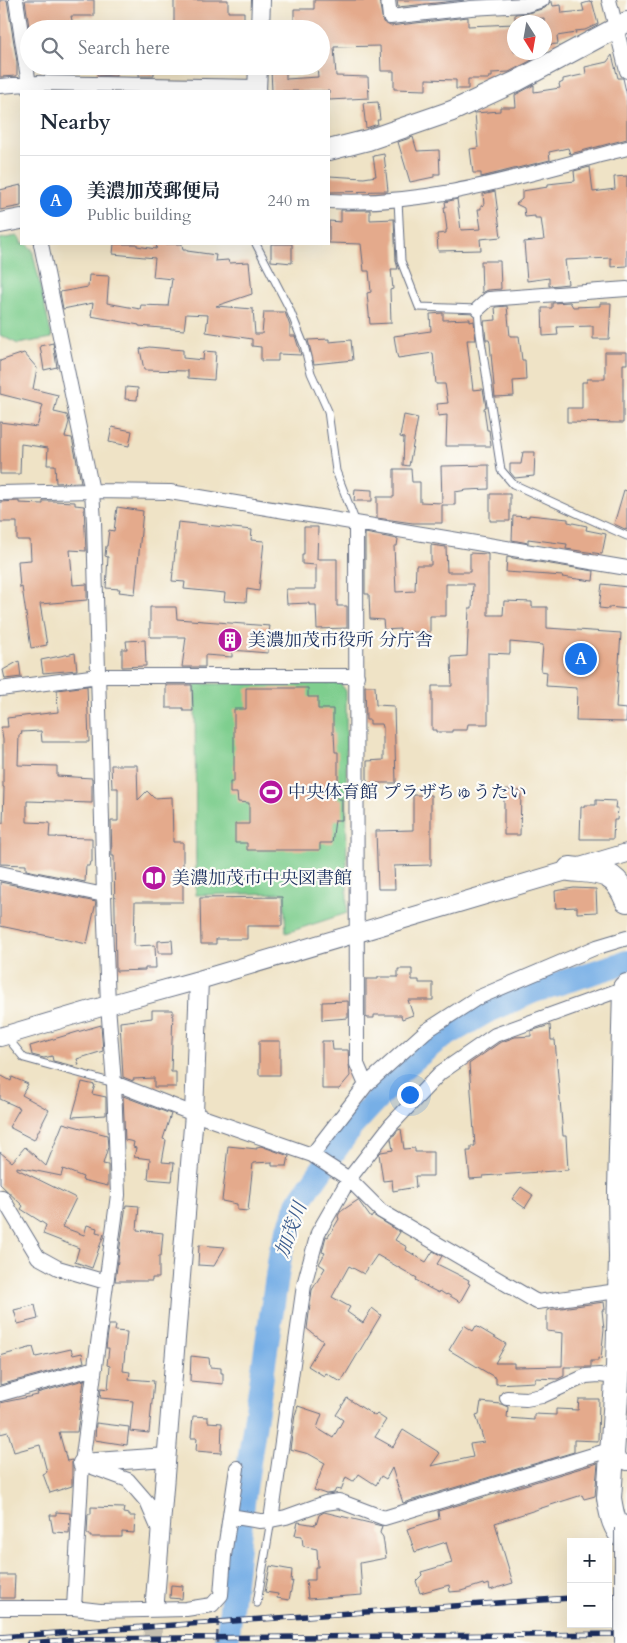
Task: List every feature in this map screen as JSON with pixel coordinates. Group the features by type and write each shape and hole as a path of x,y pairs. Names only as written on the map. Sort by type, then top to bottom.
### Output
{"highway":[{"path":"570,869 604,872 618,884 627,900"},
{"path":"626,987 620,1190 624,1290 619,1458 609,1498 617,1531 627,1542"},
{"path":"627,1528 627,1643"}],"main road":[{"path":"330,150 368,140 452,111 517,82 622,25"},
{"path":"0,223 20,219"}],"street":[{"path":"16,0 20,25"},
{"path":"260,20 261,0"},
{"path":"388,0 390,17 472,8 526,5 542,0"},
{"path":"608,0 622,25 627,70"},
{"path":"0,86 257,89 258,75"},
{"path":"330,201 398,200 477,187 627,148"},
{"path":"40,245 92,491 108,1005 114,1083 118,1195 82,1464 74,1608"},
{"path":"478,309 489,299 627,289"},
{"path":"0,493 170,492 627,568"},
{"path":"356,524 357,1064 366,1085"},
{"path":"0,689 98,676 357,676"},
{"path":"3,1037 627,853"},
{"path":"0,873 104,895"},
{"path":"312,1155 366,1085 426,1031 477,998 597,947 627,938"},
{"path":"155,1600 194,1114 199,980"},
{"path":"266,1521 304,1285 318,1233 349,1179 390,1126 440,1074 495,1034 626,987"},
{"path":"114,1083 194,1114 312,1155 349,1179 381,1211 537,1302 624,1290"},
{"path":"0,1198 2,1198 38,1257 58,1268 106,1282"},
{"path":"0,1394 95,1368"},
{"path":"507,1398 526,1399 542,1396 586,1376 621,1371"},
{"path":"232,1517 266,1521 286,1517 325,1503 340,1500 384,1518 603,1452 619,1458"},
{"path":"82,1464 166,1457"},
{"path":"82,1464 128,1480 147,1502 160,1533"},
{"path":"0,1608 74,1608 100,1611 186,1609 212,1605 221,1595 224,1556 232,1517 237,1468"}],"lane":[{"path":"398,200 401,261 419,308 478,309 480,334 502,470 513,484 627,536"},
{"path":"257,245 289,308 304,345 311,373 328,411 336,472 356,524"},
{"path":"3,1037 24,1058 114,1083"},
{"path":"257,1603 266,1521"}],"path":[{"path":"217,1643 221,1595"}],"green space":[{"path":"17,236 20,239 20,245 27,245 32,249 52,338 18,344 0,335 0,239"},
{"name":"中央体育館 プラザちゅうたい","path":"340,683 346,691 347,913 286,933 284,893 196,895 195,684"}],"building":[{"path":"0,0 7,0 17,62 17,76 0,77"},
{"path":"25,0 94,0 94,16 71,16 72,20 28,20"},
{"path":"174,0 228,0 228,12 244,12 244,20 174,20"},
{"path":"314,0 379,0 383,22 390,26 468,17 468,26 507,24 507,60 532,60 509,72 492,73 492,77 489,77 489,79 468,79 468,89 456,89 456,80 426,79 426,90 394,89 394,71 381,71 380,46 334,47 336,76 368,77 369,98 330,100 330,90 272,90 271,75 286,75 286,79 330,75 330,20 294,20 294,9 314,9"},
{"path":"397,0 464,0 398,7"},
{"path":"592,1 598,24 585,30 575,31 576,33 557,36 558,44 552,44 552,15 515,15 545,8 550,2 552,2 553,6 561,5 562,13 584,11 582,4"},
{"path":"612,55 618,78 623,78 627,96 627,139 570,154 568,148 549,152 550,160 481,177 481,173 473,173 470,149 478,148 475,113 500,111 500,107 516,107 515,95 534,85 534,92 560,88 559,84 563,82 563,79 586,74 585,67 607,62"},
{"path":"378,102 380,120 377,120 378,124 366,128 363,103"},
{"path":"413,137 417,151 439,150 440,174 434,174 434,177 410,182 398,142"},
{"path":"384,154 388,191 330,192 330,176 364,178 376,176 373,156"},
{"path":"590,167 593,192 615,189 614,177 627,176 627,266 611,267 611,258 565,260 568,284 549,286 549,278 527,281 524,242 544,240 541,218 535,218 535,216 525,217 524,208 516,204 522,199 522,191 548,187 548,184 575,181 574,171"},
{"path":"20,185 20,206 0,210 0,190"},
{"path":"495,191 501,237 480,239 481,250 438,251 437,234 446,233 447,230 445,202 457,199 461,230 481,229 478,209 481,209 481,206 484,205 483,194"},
{"path":"341,210 370,210 370,220 394,219 398,269 391,269 393,289 390,290 391,323 370,324 367,293 371,292 369,271 364,271 361,244 330,243 330,221 341,222"},
{"path":"114,245 137,245 156,249 157,245 182,245 183,250 216,255 215,261 228,260 229,263 249,262 252,294 216,306 253,309 255,334 262,334 264,312 285,312 290,326 290,336 295,336 301,355 278,354 278,361 261,361 261,347 252,346 252,339 206,332 208,315 186,314 184,330 139,326 91,316 93,303 63,309 60,292 88,287 89,275 109,276 107,303 140,309 141,305 168,306 172,279 153,277 155,258 113,254"},
{"path":"271,245 292,245 292,263 271,261"},
{"path":"481,261 500,261 501,289 488,290 482,293"},
{"path":"570,302 573,307 600,306 600,303 611,303 609,339 593,339 593,326 557,327 558,335 543,336 542,308 552,308 552,303"},
{"path":"507,306 510,336 519,336 522,360 525,360 526,380 513,381 514,396 495,397 490,343 489,340 486,340 484,321 496,320 495,307"},
{"path":"443,313 443,320 470,319 470,322 474,321 476,340 467,340 473,390 483,389 487,430 489,430 491,446 446,446 447,415 438,416 437,404 448,403 445,384 436,384 433,353 398,358 394,336 431,331 430,314"},
{"path":"329,339 329,342 351,340 353,360 314,364 308,340"},
{"path":"53,343 57,367 44,370 40,346"},
{"path":"149,347 183,350 183,358 203,360 204,351 216,352 214,380 188,378 188,371 144,370 140,349"},
{"path":"605,352 627,352 627,364 623,364 623,423 567,422 567,408 582,408 582,382 587,382 587,379 605,379"},
{"path":"24,353 37,368 33,389 58,395 54,412 67,415 69,422 65,437 72,438 81,482 56,483 55,465 47,465 48,448 21,444 20,474 0,474 0,422 37,427 43,405 0,394 0,361"},
{"path":"126,387 138,388 137,400 125,399"},
{"path":"404,415 418,418 409,466 403,465 404,438 400,437"},
{"path":"112,427 132,431 129,446 109,442"},
{"path":"523,452 535,452 534,476 515,478 510,472 510,464 521,464"},
{"path":"489,465 489,489 455,492 455,505 442,505 442,523 413,523 377,518 377,497 394,497 394,469 411,469 412,482 420,482 420,502 442,503 441,466"},
{"path":"355,489 372,490 372,501 354,501"},
{"path":"624,490 627,491 627,530 614,524"},
{"path":"490,494 510,494 510,521 490,521"},
{"path":"19,501 19,503 43,504 43,501 75,502 75,505 84,506 86,551 70,550 73,585 87,584 87,600 40,604 47,645 31,648 22,587 20,588 18,561 31,560 30,540 17,540 17,522 0,522 0,502"},
{"path":"117,507 143,511 135,594 119,592 120,589 106,588 108,557 105,556 106,546 109,530 114,531"},
{"path":"529,515 568,519 568,522 587,526 586,530 606,534 602,554 566,549 567,544 528,539 528,543 512,540 513,516 529,517"},
{"path":"178,522 252,530 251,540 264,541 259,591 247,589 246,602 224,601 225,593 184,589 185,582 172,581"},
{"path":"304,527 318,527 317,559 337,559 337,606 347,606 347,628 317,629 316,605 309,605 309,603 287,604 286,589 316,589 316,565 302,564"},
{"path":"365,533 398,539 397,546 394,546 396,592 415,591 416,565 431,565 431,545 446,547 447,572 470,572 470,553 488,554 488,615 503,615 504,601 532,602 532,607 547,607 547,628 621,633 616,708 627,709 626,722 576,721 577,688 546,686 547,672 541,671 543,645 510,642 510,654 488,653 488,724 468,724 467,730 452,730 452,732 436,732 436,730 432,730 432,686 452,686 451,657 467,656 469,608 472,608 473,584 446,584 446,616 430,616 430,632 400,632 400,629 384,630 383,620 370,619 369,594 365,594"},
{"path":"507,557 594,571 593,581 563,576 506,572"},
{"path":"602,584 627,587 627,609 599,608"},
{"name":"美濃加茂市役所 分庁舎","path":"150,607 176,607 177,619 270,626 269,632 275,633 274,647 268,646 268,653 232,650 232,657 205,655 205,667 182,667 186,637 150,637"},
{"path":"145,640 146,666 122,667 122,649 127,649 126,641"},
{"path":"75,653 77,670 43,673 41,660"},
{"path":"19,661 21,677 5,679 3,670"},
{"path":"166,685 192,685 193,711 183,711 183,708 166,708"},
{"path":"87,686 89,742 42,742 41,731 21,732 22,734 19,735 18,765 57,766 57,776 92,778 92,803 27,801 27,822 50,823 49,837 92,838 92,862 90,862 89,866 86,866 85,882 26,870 26,865 0,864 0,823 3,823 4,787 1,727 8,727 7,718 58,712 57,690"},
{"path":"365,686 375,686 376,705 394,706 396,783 367,783 367,761 383,760 383,727 382,724 370,724 370,720 366,720"},
{"path":"246,688 308,688 308,697 318,697 318,709 333,709 335,752 338,752 338,799 342,799 342,820 335,820 332,843 320,843 320,850 247,850 247,843 235,843 235,824 249,824 249,803 238,802 237,793 230,793 230,782 234,782 234,709 246,709"},
{"path":"111,765 137,765 138,800 147,791 154,798 172,797 173,842 183,842 183,902 135,902 134,946 155,945 156,968 116,971 114,856 112,856 111,821 118,821 118,788 112,788"},
{"path":"506,790 520,791 521,794 520,835 504,835 504,794 506,794"},
{"path":"413,795 431,795 431,865 394,866 395,889 378,889 376,831 413,830"},
{"path":"596,800 616,801 615,808 618,808 617,820 614,820 613,839 580,839 581,807 584,807 584,805 596,805"},
{"path":"0,882 96,902 87,944 0,926"},
{"path":"574,888 596,889 597,912 577,913 577,907 556,908 555,891"},
{"path":"282,897 282,926 247,926 247,939 216,939 216,944 201,944 200,898"},
{"path":"172,940 173,953 158,953 158,941"},
{"path":"398,969 412,969 412,980 419,980 419,983 433,983 433,1000 408,1000 413,1015 402,1019 401,1015 374,1015 374,1018 366,1018 366,979 398,977"},
{"path":"348,1001 348,1018 322,1020 322,1002"},
{"path":"152,1010 173,1010 171,1072 176,1072 176,1087 154,1087 154,1078 133,1079 133,1081 123,1077 120,1022 152,1018"},
{"path":"101,1025 103,1051 77,1059 79,1065 74,1066 53,1061 52,1056 44,1058 32,1055 30,1046"},
{"path":"550,1025 551,1040 555,1040 563,1136 566,1136 568,1170 483,1176 483,1178 470,1179 467,1151 471,1151 471,1146 475,1146 469,1064 499,1043 515,1037 531,1036 531,1031"},
{"path":"259,1041 280,1041 280,1075 259,1075"},
{"path":"322,1041 332,1041 333,1050 348,1050 350,1076 339,1089 322,1089"},
{"path":"0,1075 11,1081 12,1077 28,1084 22,1095 49,1110 34,1140 9,1127 20,1108 0,1099"},
{"path":"82,1082 95,1085 92,1094 106,1097 106,1115 72,1117"},
{"path":"123,1096 171,1114 163,1139 166,1140 162,1162 174,1163 172,1181 148,1179 150,1159 134,1157 136,1148 133,1147 134,1142 125,1140"},
{"path":"63,1123 107,1135 108,1147 103,1164 108,1165 108,1186 82,1180 83,1177 63,1169 61,1176 17,1167 17,1169 76,1198 62,1227 84,1235 87,1225 97,1228 96,1232 104,1234 92,1268 75,1262 79,1248 43,1234 46,1225 21,1209 23,1206 0,1184 0,1152 12,1162 25,1147 46,1166"},
{"path":"401,1129 404,1149 415,1148 415,1152 433,1152 433,1176 415,1176 416,1187 393,1191 392,1180 383,1181 379,1154 393,1150 391,1139"},
{"path":"228,1146 257,1149 257,1147 261,1146 289,1156 287,1166 272,1166 272,1162 253,1163 248,1211 237,1210 237,1204 222,1201"},
{"path":"521,1187 533,1195 525,1208 512,1199"},
{"path":"358,1200 371,1218 373,1215 400,1232 395,1240 407,1247 406,1250 426,1262 433,1251 442,1256 437,1264 469,1280 468,1283 470,1284 460,1302 447,1294 440,1291 439,1293 429,1288 416,1280 417,1278 377,1255 364,1274 349,1266 332,1297 350,1307 347,1312 363,1323 372,1308 381,1315 341,1382 326,1373 324,1376 308,1366 323,1341 307,1329 312,1290 325,1268 319,1264 325,1253 322,1252 326,1236 328,1237 339,1219 340,1212"},
{"path":"126,1205 139,1206 137,1230 163,1233 161,1256 159,1256 159,1278 152,1278 152,1281 115,1281"},
{"path":"199,1245 225,1247 214,1266 198,1265"},
{"path":"604,1302 605,1310 602,1310 604,1329 601,1359 598,1358 598,1361 591,1361 591,1367 564,1367 564,1376 558,1379 535,1378 535,1382 496,1384 496,1378 449,1350 464,1325 473,1331 476,1326 506,1344 495,1363 514,1363 514,1367 562,1366 563,1333 547,1331 547,1310"},
{"path":"35,1305 38,1319 18,1324 14,1310"},
{"path":"109,1325 116,1325 115,1331 127,1332 123,1371 130,1372 129,1379 154,1381 149,1433 130,1431 133,1401 100,1398 101,1388 108,1389 110,1366 107,1365 109,1348 106,1348"},
{"path":"33,1347 36,1357 71,1349 73,1355 82,1353 84,1362 0,1385 0,1356"},
{"path":"191,1356 209,1358 210,1367 221,1368 223,1384 190,1381"},
{"path":"84,1380 77,1432 59,1432 67,1461 72,1460 72,1486 50,1493 43,1474 47,1472 40,1445 14,1452 8,1432 0,1434 0,1403 38,1395 37,1393"},
{"path":"347,1398 375,1416 377,1414 386,1420 375,1437 393,1447 403,1430 440,1453 431,1466 473,1457 470,1444 484,1442 476,1415 479,1414 481,1402 501,1404 508,1407 507,1418 534,1420 534,1414 556,1415 556,1409 578,1410 579,1399 599,1399 598,1441 574,1440 574,1452 403,1503 392,1468 386,1479 381,1476 376,1485 359,1474 353,1481 346,1477 341,1490 336,1489 334,1493 326,1494 314,1490 325,1463 309,1454 290,1449 295,1415 298,1406 322,1414 317,1428 333,1438 343,1420 336,1415"},
{"path":"193,1416 208,1417 208,1422 222,1423 221,1453 196,1451 197,1438 191,1438"},
{"path":"96,1423 129,1427 127,1445 95,1440"},
{"path":"598,1463 595,1496 584,1499 582,1495 495,1523 513,1583 490,1590 489,1584 484,1586 483,1584 461,1591 450,1592 449,1585 420,1593 416,1581 422,1575 421,1572 452,1563 446,1542 415,1552 407,1529 439,1519 438,1511"},
{"path":"91,1507 124,1508 123,1513 135,1516 134,1533 122,1532 122,1537 90,1537 90,1534 87,1534 88,1514 91,1514"},
{"path":"56,1512 70,1513 69,1533 53,1532 50,1515 56,1515"},
{"path":"324,1512 382,1526 380,1533 383,1537 386,1558 360,1563 362,1595 308,1599 306,1580 315,1580 315,1567 318,1567 317,1549 303,1546 302,1536 295,1535 298,1522 316,1525 319,1515"},
{"path":"270,1566 292,1570 291,1582 293,1581 289,1600 277,1598 278,1594 265,1592"},
{"path":"0,1575 15,1575 14,1598 0,1598"},
{"path":"171,1585 183,1586 182,1599 170,1598"}],"waterway":[{"name":"加茂川","path":"227,1643 244,1495 281,1250 299,1202 352,1126 399,1072 435,1042 486,1012 534,991 627,962"}],"tunnel":[{"path":"152,1643 155,1600"}],"railway":[{"path":"612,1596 627,1595"},
{"path":"0,1637 567,1598"},
{"path":"29,1643 79,1639 627,1634"}],"place":[{"name":"美濃加茂市役所 分庁舎","path":"230,640"},
{"name":"美濃加茂郵便局","path":"581,659"},
{"name":"中央体育館 プラザちゅうたい","path":"271,792"},
{"name":"美濃加茂市中央図書館","path":"154,878"}]}
